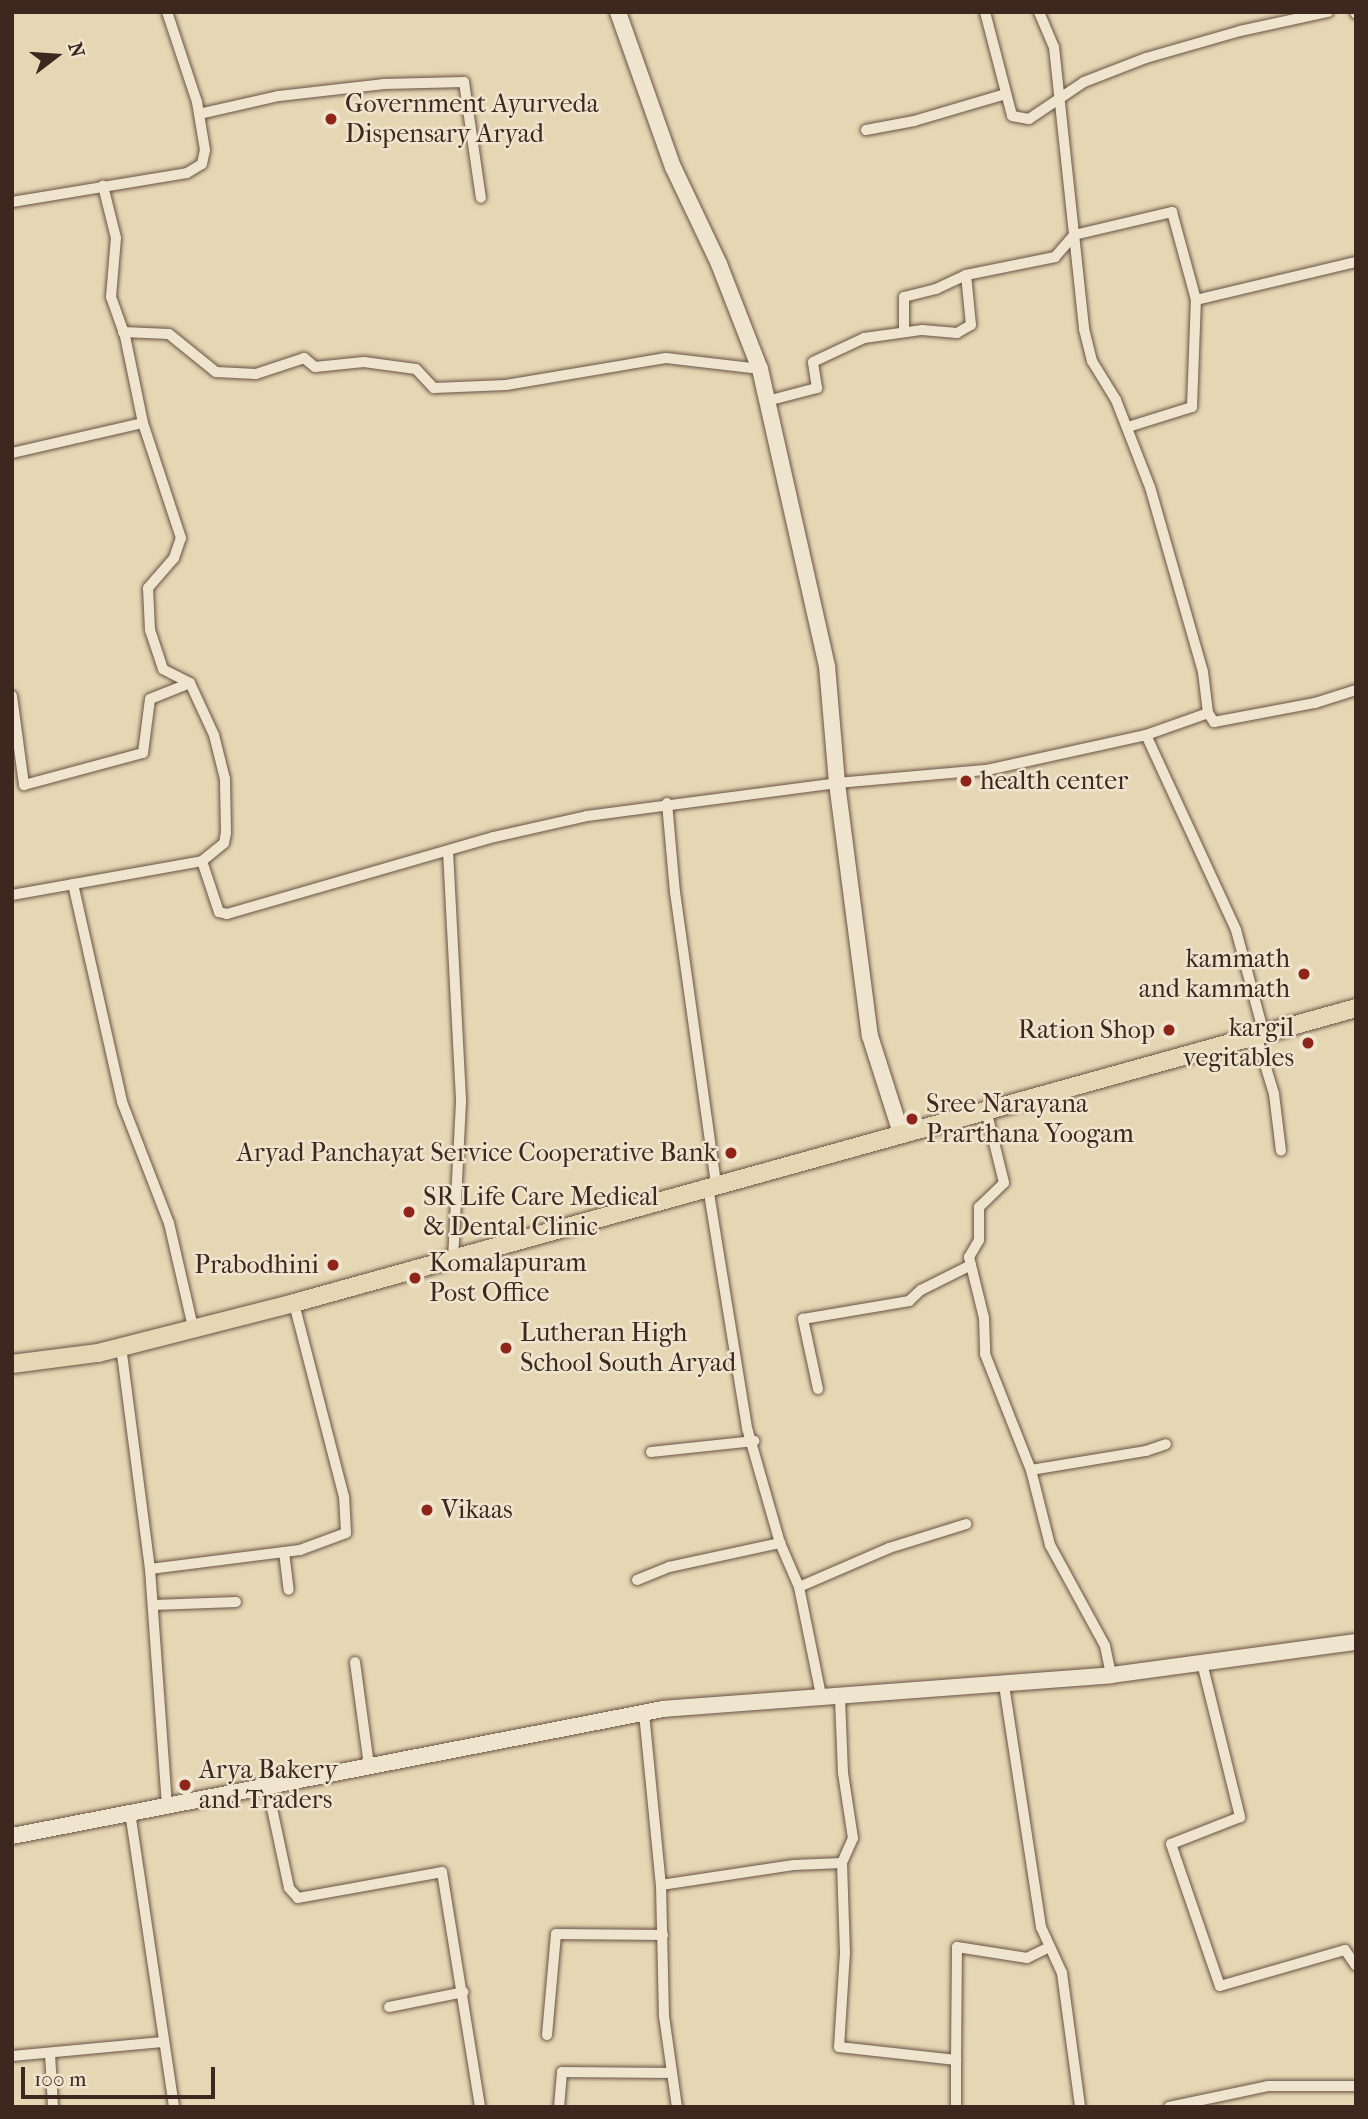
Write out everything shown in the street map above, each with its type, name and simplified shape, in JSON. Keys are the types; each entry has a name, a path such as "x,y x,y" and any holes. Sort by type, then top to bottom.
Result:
{"main road":[{"path":"618,12 673,167 719,264 760,369 827,666 837,783 870,1036 901,1133"},
{"path":"12,1364 121,1346 294,1303 1356,1008"},
{"path":"12,1836 644,1713 1111,1675 1356,1642"}],"street":[{"path":"12,202 187,173 202,164 205,150 199,114 180,43 167,12"},
{"path":"985,12 1012,116 1030,119 1059,102 1084,82 1146,58 1240,31 1328,12"},
{"path":"1039,12 1054,47 1084,330 1092,361 1128,428 1203,672 1208,713 1214,722 1315,703 1356,690"},
{"path":"199,114 279,96 384,84 464,82 481,198"},
{"path":"866,130 1006,94"},
{"path":"12,895 202,861 223,843 225,779 214,735 190,683 163,669 150,630 148,588 173,558 181,538 143,424 123,332 111,297 116,238 103,186"},
{"path":"904,332 904,297 966,275 1055,257 1074,235 1172,212 1196,300 1192,407 1128,428"},
{"path":"1196,300 1356,262"},
{"path":"767,401 817,388 813,362 864,338 904,332 957,333 971,325 966,275"},
{"path":"123,332 169,334 216,372 256,374 304,358 315,367 364,362 416,369 434,388 506,385 666,358 760,369"},
{"path":"12,453 143,424"},
{"path":"12,696 24,785 143,753 150,699 190,683"},
{"path":"202,861 219,912 227,914 448,851 587,816 667,803 837,783 987,770 1146,735 1208,713"},
{"path":"1146,735 1236,930 1274,1094 1281,1151"},
{"path":"667,803 675,892 712,1185 747,1427 754,1441 780,1544 799,1587 822,1700"},
{"path":"448,851 461,1102 453,1258"},
{"path":"73,884 122,1102 169,1223 192,1327"},
{"path":"986,1110 1004,1183 979,1207 979,1240 969,1257 984,1318 985,1354 1031,1470 1050,1545 1105,1646 1111,1675"},
{"path":"818,1389 803,1319 909,1301 921,1290 971,1265"},
{"path":"150,1569 284,1552 346,1533 344,1497 294,1303"},
{"path":"121,1346 150,1569 167,1805"},
{"path":"651,1452 754,1441"},
{"path":"1031,1470 1146,1451 1166,1444"},
{"path":"799,1587 889,1548 966,1524"},
{"path":"637,1580 668,1567 780,1544"},
{"path":"284,1552 289,1590"},
{"path":"153,1605 236,1602"},
{"path":"355,1662 369,1765"},
{"path":"1202,1663 1240,1816 1171,1844 1220,1986 1345,1950 1356,1966"},
{"path":"1004,1685 1041,1927 1062,1973 1080,2107"},
{"path":"840,1698 843,1773 853,1838 842,1863 845,1952 839,2048 956,2060"},
{"path":"644,1713 661,1885 670,2073 677,2107"},
{"path":"267,1785 289,1888 298,1898 442,1872 464,1992 480,2107"},
{"path":"130,1812 162,2042 174,2107"},
{"path":"661,1885 794,1865 842,1863"},
{"path":"547,2035 556,1934 663,1935"},
{"path":"956,2107 957,1947 1027,1958 1050,1947"},
{"path":"389,2007 464,1992"},
{"path":"12,2056 162,2042"},
{"path":"50,2053 52,2107"},
{"path":"559,2107 562,2072 670,2073"},
{"path":"1169,2107 1269,2086 1356,2086"}],"place":[{"name":"Government Ayurveda Dispensary Aryad","path":"331,119"},
{"name":"health center","path":"966,781"},
{"name":"kammath and kammath","path":"1304,974"},
{"name":"Ration Shop","path":"1169,1030"},
{"name":"kargil vegitables","path":"1308,1043"},
{"name":"Sree Narayana Prarthana Yoogam","path":"912,1119"},
{"name":"Aryad Panchayat Service Cooperative Bank","path":"731,1153"},
{"name":"SR Life Care Medical & Dental Clinic","path":"409,1212"},
{"name":"Prabodhini","path":"333,1265"},
{"name":"Komalapuram Post Office","path":"415,1278"},
{"name":"Lutheran High School South Aryad","path":"506,1348"},
{"name":"Vikaas","path":"427,1510"},
{"name":"Arya Bakery and Traders","path":"185,1785"}]}
